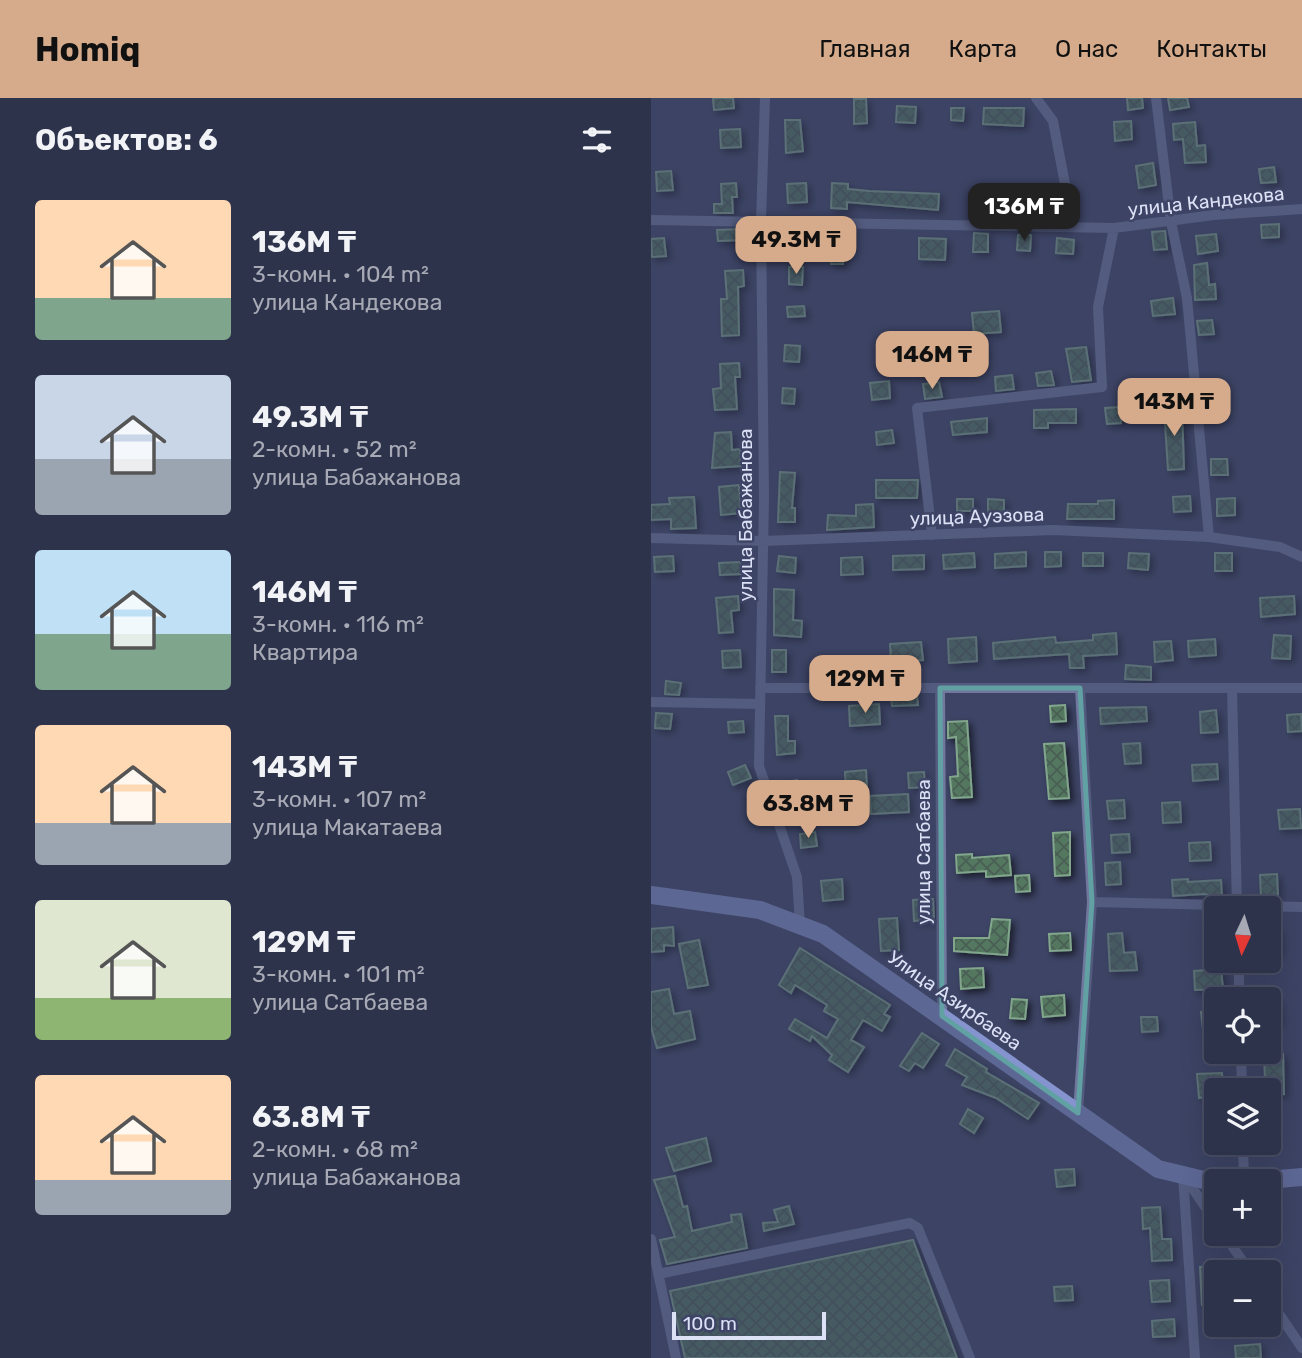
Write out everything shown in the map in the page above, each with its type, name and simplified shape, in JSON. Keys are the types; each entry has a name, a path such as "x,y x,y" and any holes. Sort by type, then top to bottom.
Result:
{"main road":[{"name":"Улица Азирбаева","path":"651,895 760,910 823,934 1158,1169 1204,1180"},
{"path":"1281,1179 1302,1177"}],"street":[{"name":"улица Бабажанова","path":"765,98 761,221 764,541 759,766 797,877 800,926"},
{"path":"1036,98 1053,121 1073,226"},
{"path":"1156,98 1171,222 1187,298 1209,537"},
{"name":"улица Кандекова","path":"651,220 1114,228 1214,215 1302,209"},
{"path":"932,535 917,408 1102,387 1098,307 1114,228"},
{"name":"улица Ауэзова","path":"651,538 764,541 1053,530 1209,537 1280,547 1302,557"},
{"path":"760,688 1302,688"},
{"name":"улица Сатбаева","path":"940,688 942,1016"},
{"path":"1078,1113 1092,902 1080,688"},
{"path":"1232,688 1237,896"},
{"path":"651,702 760,704"},
{"path":"1092,902 1204,907"},
{"path":"1281,907 1302,907"},
{"path":"1183,1175 1204,1206"},
{"path":"1183,1175 1195,1358"},
{"path":"658,1274 910,1223 918,1228 970,1358"},
{"path":"651,1239 676,1358"},
{"path":"1281,1317 1302,1348"}],"highlighted area":[{"path":"940,688 1080,688 1092,902 1078,1113 942,1016"}],"building":[{"path":"713,98 733,98 734,108 714,110"},
{"path":"1127,98 1142,98 1143,108 1128,110"},
{"path":"1168,98 1187,98 1189,107 1170,110"},
{"path":"854,99 866,99 867,123 854,124"},
{"path":"897,106 916,107 915,123 896,122"},
{"path":"951,108 964,108 963,121 951,120"},
{"path":"984,108 1024,108 1023,126 983,124"},
{"path":"785,120 800,120 803,151 786,153"},
{"path":"1131,121 1132,139 1115,141 1114,122"},
{"path":"1195,122 1197,146 1205,145 1206,162 1185,163 1183,139 1174,140 1173,124"},
{"path":"740,129 741,147 721,148 720,130"},
{"path":"1153,163 1156,185 1139,188 1136,166"},
{"path":"1274,167 1276,182 1261,183 1259,169"},
{"path":"671,171 673,190 657,191 656,172"},
{"path":"736,183 737,197 732,197 733,213 714,213 714,204 722,204 721,184"},
{"path":"806,183 807,202 788,203 787,184"},
{"path":"832,183 848,184 848,189 939,194 938,210 847,202 847,209 831,208"},
{"path":"1023,191 1042,192 1041,209 1023,208"},
{"path":"982,192 994,192 993,208 982,208"},
{"path":"1279,224 1279,237 1262,238 1261,225"},
{"path":"743,229 744,240 718,241 717,230"},
{"path":"1165,231 1167,249 1154,250 1152,232"},
{"path":"974,233 988,234 988,252 973,252"},
{"path":"1216,234 1218,251 1198,254 1196,236"},
{"path":"1018,235 1031,235 1030,251 1017,250"},
{"path":"664,238 666,256 652,257 651,239"},
{"path":"919,238 946,239 945,260 919,259"},
{"path":"1057,238 1074,240 1073,254 1056,253"},
{"path":"842,242 843,264 831,264 830,243"},
{"path":"1207,263 1209,285 1215,284 1216,299 1195,300 1194,265"},
{"path":"789,267 803,267 802,285 789,284"},
{"path":"743,270 744,286 738,287 739,335 722,336 721,299 727,299 725,271"},
{"path":"1173,298 1175,314 1153,316 1151,301"},
{"path":"804,306 805,316 788,317 787,307"},
{"path":"999,311 1001,332 974,334 972,313"},
{"path":"1212,320 1214,334 1199,335 1197,321"},
{"path":"785,345 800,346 799,362 784,361"},
{"path":"1086,347 1091,380 1072,382 1066,349"},
{"path":"739,363 740,377 735,377 737,409 715,410 713,389 721,388 720,364"},
{"path":"1051,371 1054,385 1038,386 1036,373"},
{"path":"1012,375 1014,389 996,391 995,377"},
{"path":"889,381 890,398 872,400 870,383"},
{"path":"939,382 942,397 925,399 923,384"},
{"path":"783,388 795,389 794,404 782,403"},
{"path":"1120,407 1121,423 1107,424 1105,408"},
{"path":"1164,408 1182,408 1184,469 1168,470"},
{"path":"1076,409 1076,423 1048,423 1048,428 1034,428 1034,410"},
{"path":"987,418 987,432 953,435 951,422"},
{"path":"892,430 894,443 877,445 876,432"},
{"path":"731,432 732,450 740,449 741,466 712,468 715,433"},
{"path":"1211,459 1227,459 1228,475 1211,475"},
{"path":"780,472 795,473 792,508 795,508 795,522 778,522"},
{"path":"876,480 918,480 917,498 876,498"},
{"path":"739,485 741,513 721,515 719,487"},
{"path":"1190,496 1191,511 1174,512 1173,497"},
{"path":"694,497 696,528 671,529 671,519 651,520 651,505 670,504 669,498"},
{"path":"1235,498 1235,515 1217,516 1217,499"},
{"path":"957,499 973,499 973,511 957,511"},
{"path":"988,499 1004,500 1004,512 988,512"},
{"path":"1114,500 1114,519 1067,519 1068,504 1098,504 1098,501"},
{"path":"873,504 874,527 827,530 828,515 856,516 856,505"},
{"path":"1026,552 1026,566 995,568 995,554"},
{"path":"1045,552 1061,552 1061,566 1045,567"},
{"path":"974,553 975,567 944,569 943,555"},
{"path":"1083,553 1103,553 1103,566 1083,566"},
{"path":"1129,553 1149,554 1148,570 1128,568"},
{"path":"1215,553 1232,553 1232,571 1215,571"},
{"path":"924,555 924,569 893,570 893,556"},
{"path":"673,556 674,571 655,572 654,557"},
{"path":"779,556 796,558 795,573 777,571"},
{"path":"862,557 863,574 841,575 841,558"},
{"path":"741,562 742,574 720,575 719,563"},
{"path":"774,589 794,590 793,620 802,621 801,637 774,635"},
{"path":"738,596 739,610 731,611 733,632 719,633 716,598"},
{"path":"1294,596 1295,614 1261,617 1260,598"},
{"path":"1116,633 1117,654 1083,656 1084,668 1070,668 1069,654 994,659 993,643 1055,637 1056,643 1093,640 1093,635"},
{"path":"1274,635 1291,636 1290,659 1272,658"},
{"path":"976,637 977,661 949,663 948,639"},
{"path":"1215,639 1216,655 1189,657 1188,641"},
{"path":"1171,641 1173,660 1155,662 1154,642"},
{"path":"921,642 923,660 891,662 890,644"},
{"path":"740,650 741,667 723,668 722,651"},
{"path":"772,650 786,650 786,672 772,672"},
{"path":"1126,665 1151,667 1151,680 1125,679"},
{"path":"666,681 681,683 679,695 665,694"},
{"path":"891,696 917,696 918,705 892,706"},
{"path":"879,704 880,724 850,726 849,706"},
{"path":"1065,705 1066,721 1051,722 1050,706"},
{"path":"1146,707 1147,721 1101,724 1100,708"},
{"path":"1216,710 1218,732 1201,733 1200,712"},
{"path":"656,713 672,714 670,729 655,728"},
{"path":"1301,714 1302,731 1288,732 1287,715"},
{"path":"775,716 788,716 788,741 795,741 795,753 777,755"},
{"path":"743,721 744,732 729,733 728,722"},
{"path":"967,721 972,797 952,798 950,777 958,776 956,737 948,738 948,722"},
{"path":"1064,743 1069,798 1049,799 1044,744"},
{"path":"1140,743 1141,763 1125,764 1123,744"},
{"path":"1217,764 1218,779 1193,781 1192,765"},
{"path":"745,765 751,778 733,785 728,772"},
{"path":"866,770 867,790 846,791 845,772"},
{"path":"924,772 925,787 909,788 908,773"},
{"path":"797,780 800,796 784,799 782,783"},
{"path":"908,794 909,812 871,814 870,796"},
{"path":"1124,800 1125,818 1109,819 1107,801"},
{"path":"808,802 812,816 800,818 797,804"},
{"path":"1180,802 1181,822 1163,823 1162,803"},
{"path":"1300,809 1301,828 1280,829 1278,810"},
{"path":"815,832 817,846 801,848 800,834"},
{"path":"1070,832 1070,875 1055,876 1053,833"},
{"path":"1129,834 1130,852 1112,853 1111,835"},
{"path":"1210,842 1211,860 1190,861 1189,843"},
{"path":"972,854 972,858 1009,855 1011,875 986,877 986,871 957,873 956,855"},
{"path":"1120,862 1121,884 1106,885 1105,863"},
{"path":"1277,874 1278,896 1261,896 1260,875"},
{"path":"1029,875 1030,891 1016,892 1015,876"},
{"path":"842,879 843,899 823,901 821,881"},
{"path":"1172,880 1221,880 1222,896 1173,896"},
{"path":"933,899 934,920 914,921 913,900"},
{"path":"897,918 899,950 881,951 879,919"},
{"path":"992,919 1010,920 1007,955 954,951 954,938 989,938"},
{"path":"673,927 674,946 664,945 664,951 651,952 651,929"},
{"path":"1070,933 1071,950 1050,951 1049,934"},
{"path":"1122,933 1124,953 1135,952 1137,970 1110,971 1108,934"},
{"path":"699,940 708,985 688,988 679,944"},
{"path":"800,948 890,1005 884,1014 890,1017 882,1031 863,1020 851,1040 864,1047 848,1072 829,1060 832,1055 812,1036 810,1041 789,1029 795,1019 827,1038 838,1019 824,1011 827,1005 795,985 791,993 779,985"},
{"path":"983,968 984,987 961,989 960,969"},
{"path":"1194,971 1221,973 1223,987 1195,990"},
{"path":"669,989 674,1014 690,1011 695,1039 657,1048 651,1027 651,992"},
{"path":"1064,995 1065,1015 1043,1017 1041,997"},
{"path":"1012,999 1027,1000 1025,1019 1010,1018"},
{"path":"1201,1012 1204,1012 1204,1037"},
{"path":"1141,1017 1157,1017 1158,1031 1142,1032"},
{"path":"922,1033 939,1044 923,1068 915,1063 909,1071 900,1066"},
{"path":"955,1049 987,1069 986,1072 1039,1103 1028,1119 996,1098 962,1085 967,1077 946,1065"},
{"path":"1281,1054 1284,1094 1281,1094 1281,1078 1265,1078 1264,1064 1281,1064"},
{"path":"1222,1073 1222,1078 1204,1078 1204,1097 1199,1098 1197,1074"},
{"path":"968,1109 983,1118 974,1133 960,1124"},
{"path":"706,1138 711,1161 674,1171 666,1148"},
{"path":"1074,1169 1075,1185 1057,1187 1055,1170"},
{"path":"675,1176 683,1207 687,1206 692,1231 732,1222 731,1215 741,1214 747,1248 667,1264 660,1240 675,1237 654,1180"},
{"path":"789,1206 794,1224 764,1231 763,1223 778,1222 774,1210"},
{"path":"1160,1207 1162,1239 1171,1239 1172,1260 1152,1261 1150,1228 1143,1229 1142,1208"},
{"path":"913,1240 957,1358 685,1358 670,1291"},
{"path":"1200,1267 1204,1267 1204,1305 1202,1305"},
{"path":"1169,1280 1170,1301 1152,1302 1150,1281"},
{"path":"1072,1286 1073,1300 1055,1301 1054,1287"},
{"path":"1174,1319 1175,1336 1153,1337 1152,1321"},
{"path":"1260,1344 1261,1358 1236,1358 1235,1346"}]}
